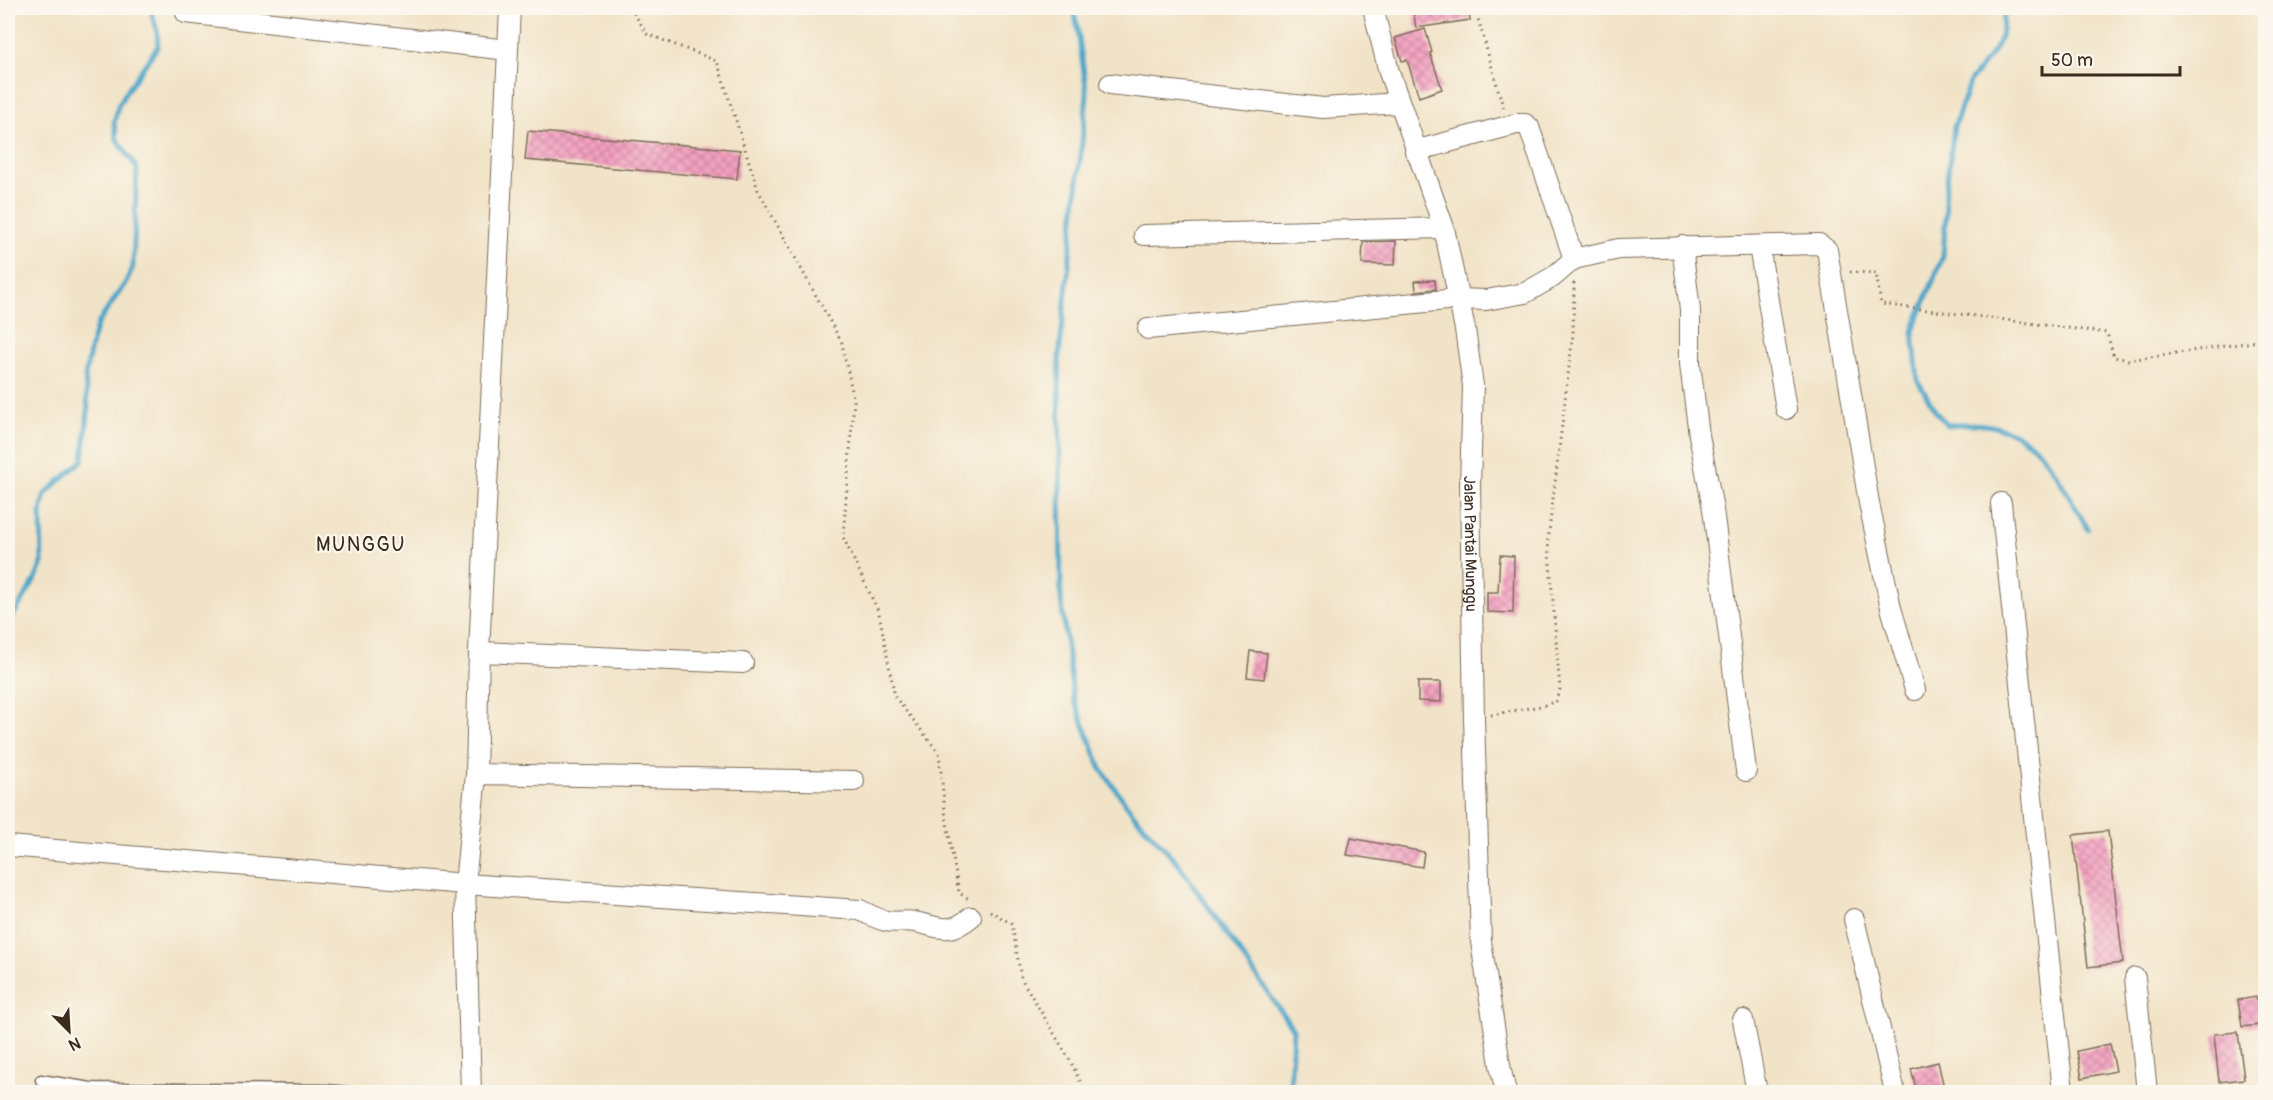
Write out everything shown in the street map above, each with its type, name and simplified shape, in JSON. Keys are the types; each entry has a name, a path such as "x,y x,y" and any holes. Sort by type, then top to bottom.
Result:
{"street":[{"path":"471,1092 465,884 476,774 479,652 510,8"},
{"name":"Jalan Pantai Munggu","path":"1373,8 1399,103 1444,228 1465,329 1473,386 1470,485 1481,942 1506,1092"},
{"path":"186,13 508,50"},
{"path":"1110,84 1323,108 1399,103"},
{"path":"1415,151 1508,126 1524,124 1529,127 1574,260"},
{"path":"1144,235 1444,228"},
{"path":"1148,329 1457,299 1486,300 1525,292 1553,277 1574,260 1619,249 1819,244 1827,250 1883,573 1915,690"},
{"path":"1682,246 1690,310 1690,364 1699,435 1713,509 1746,771"},
{"path":"1759,246 1786,409"},
{"path":"2001,503 2063,1092"},
{"path":"479,652 743,663"},
{"path":"476,774 854,781"},
{"path":"8,846 465,884 860,910 887,921 913,922 940,929 951,929 964,923 977,910"},
{"path":"1854,919 1895,1092"},
{"path":"2135,978 2147,1092"},
{"path":"1743,1020 1757,1092"}],"lane":[{"path":"40,1080 91,1088 348,1092"}],"path":[{"path":"631,8 647,34 717,61 758,189 842,343 854,401 843,537 879,613 895,697 939,753 945,811 959,893 977,910 1012,924 1021,978 1071,1062 1085,1092"},
{"path":"1475,8 1508,126"},
{"path":"1474,718 1546,705 1556,700 1560,689 1548,540 1574,334 1574,260"},
{"path":"1831,272 1876,273 1881,304 2107,333 2114,357 2129,360 2265,340"}],"building":[{"path":"1413,8 1468,8 1470,20 1416,28"},
{"path":"1425,29 1442,89 1419,97 1407,60 1402,61 1395,38"},
{"path":"528,131 740,150 737,179 525,160"},
{"path":"1396,241 1395,265 1362,264 1363,242"},
{"path":"1435,280 1436,289 1416,291 1415,281"},
{"path":"1500,555 1514,556 1513,613 1487,612 1487,592 1498,592"},
{"path":"1250,651 1267,653 1264,679 1247,677"},
{"path":"1418,682 1441,682 1441,702 1418,701"},
{"path":"2108,831 2123,963 2088,967 2073,835"},
{"path":"1351,838 1424,852 1422,867 1347,855"},
{"path":"2256,997 2260,1025 2242,1027 2238,1000"},
{"path":"2238,1032 2244,1079 2219,1082 2214,1034"},
{"path":"2110,1044 2116,1071 2082,1078 2077,1051"},
{"path":"1938,1062 1945,1092 1917,1092 1911,1069"}],"waterway":[{"path":"8,624 36,578 42,563 41,512 45,494 83,460 88,410 85,376 92,342 97,325 126,282 133,267 137,168 117,140 114,123 118,106 158,46 157,30 150,8"},
{"path":"1072,8 1077,24 1087,95 1059,358 1061,599 1073,697 1101,769 1134,815 1177,862 1293,1029 1290,1092"},
{"path":"2005,8 2001,37 1993,52 1971,80 1954,127 1945,195 1943,256 1913,331 1918,381 1936,412 1947,425 1977,424 2001,428 2021,437 2036,449 2062,483 2088,529"}],"district":[{"name":"MUNGGU","path":"361,544"}]}
